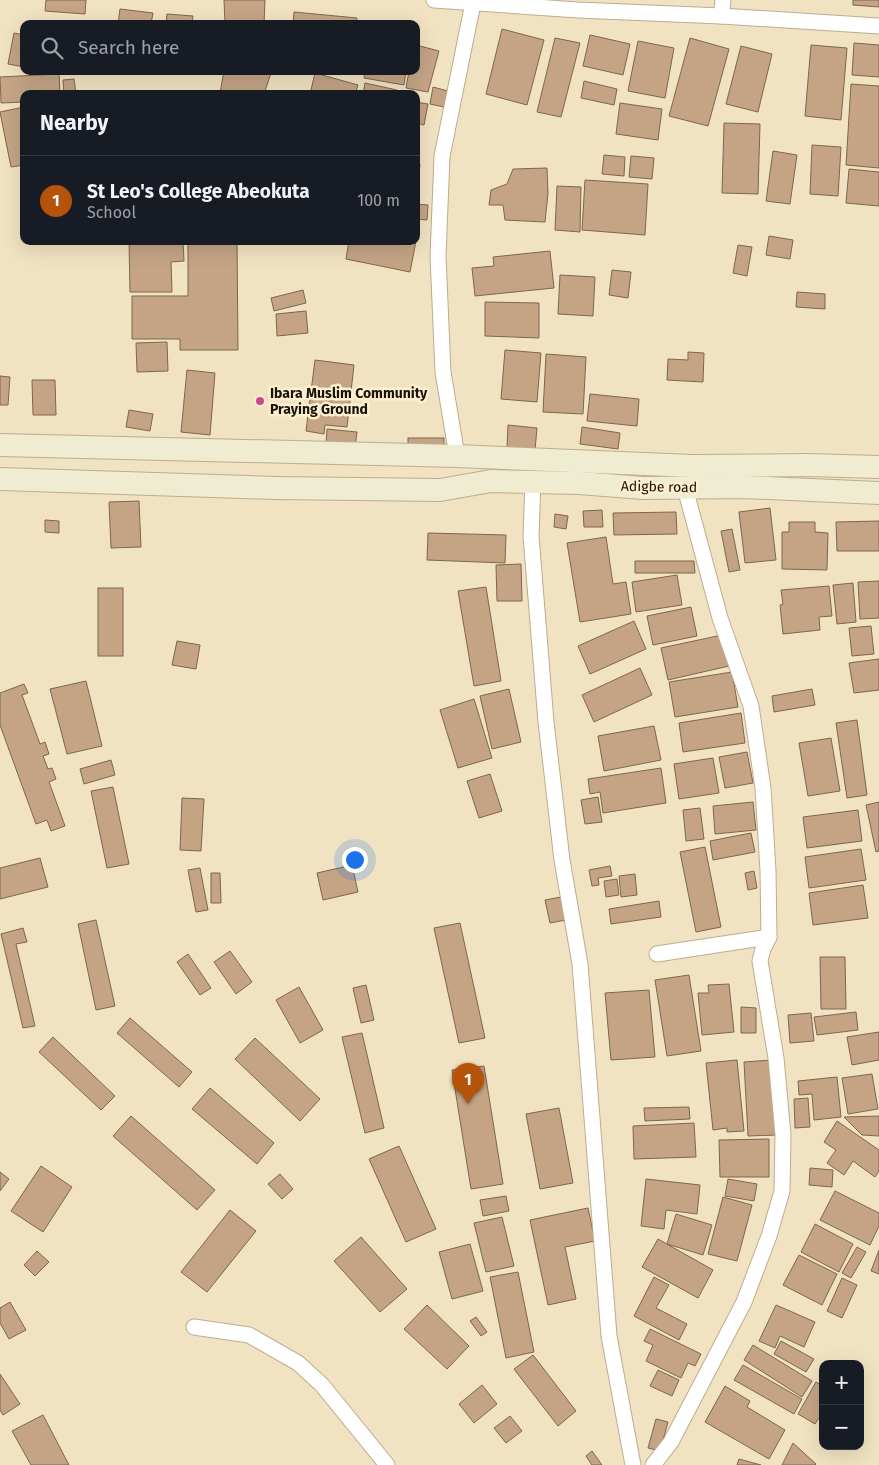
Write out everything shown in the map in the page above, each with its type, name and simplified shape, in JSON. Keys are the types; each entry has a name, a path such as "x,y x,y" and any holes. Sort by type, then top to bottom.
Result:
{"main road":[{"path":"0,445 457,456 692,466 808,465 879,467"},
{"name":"Adigbe road","path":"0,479 275,488 440,490 491,481 643,488 743,487 879,492"}],"street":[{"path":"434,0 578,10 721,16 879,26"},
{"path":"721,16 723,0"},
{"path":"457,456 443,372 438,256 442,156 472,3"},
{"path":"533,482 531,536 546,722 562,860 580,964 609,1336 633,1465"},
{"path":"653,1465 671,1442 744,1302 769,1236 782,1191 782,1116 776,1058 760,961 769,936 768,871 762,788 750,706 720,618 685,488"},
{"path":"657,954 769,936"},
{"path":"194,1327 249,1336 298,1363 322,1385 387,1465"}],"building":[{"path":"46,0 86,0 85,14 45,11"},
{"path":"224,0 265,0 264,20 225,20"},
{"path":"853,0 879,0 879,7 853,5"},
{"path":"120,9 153,13 152,20 119,20"},
{"path":"294,12 357,18 357,20 293,20"},
{"path":"167,14 193,16 192,20 166,20"},
{"path":"502,29 544,40 527,105 486,94"},
{"path":"14,33 20,34 20,66 8,64"},
{"path":"590,35 630,44 623,75 583,66"},
{"path":"555,38 580,43 561,117 537,112"},
{"path":"690,38 729,49 708,126 669,116"},
{"path":"638,41 674,48 665,98 628,91"},
{"path":"854,43 879,45 879,77 852,75"},
{"path":"811,45 847,48 841,120 805,116"},
{"path":"420,46 439,51 428,92 406,88 408,75 420,75"},
{"path":"741,46 772,54 758,112 726,104"},
{"path":"59,75 60,90 20,90 20,102 1,103 0,77"},
{"path":"223,75 270,75 265,90 221,90"},
{"path":"315,75 322,75 358,85 356,90 311,90"},
{"path":"364,75 405,75 404,85 364,78"},
{"path":"74,79 75,90 64,90 63,80"},
{"path":"584,81 617,89 614,105 581,98"},
{"path":"365,83 397,90 364,90"},
{"path":"851,84 879,86 879,168 846,165"},
{"path":"433,87 448,91 444,107 430,104"},
{"path":"420,103 428,104 424,125 420,124"},
{"path":"620,103 662,109 658,140 616,134"},
{"path":"20,108 20,166 11,167 0,112"},
{"path":"724,123 760,124 758,194 722,193"},
{"path":"812,145 841,147 838,196 810,194"},
{"path":"773,151 797,155 790,204 766,201"},
{"path":"604,155 625,157 624,176 602,174"},
{"path":"631,156 654,158 652,179 629,177"},
{"path":"547,168 548,193 545,222 505,220 503,205 489,205 491,190 507,184 513,169"},
{"path":"849,169 879,172 879,206 846,203"},
{"path":"585,180 648,184 645,235 582,230"},
{"path":"557,186 581,187 580,232 555,230"},
{"path":"420,204 428,205 427,220 420,219"},
{"path":"769,236 793,240 790,259 766,255"},
{"path":"129,245 183,245 184,261 171,262 172,292 130,292"},
{"path":"188,245 237,245 238,350 180,350 180,339 132,339 132,296 188,296"},
{"path":"348,245 415,245 410,272 346,259"},
{"path":"738,245 752,247 747,276 733,273"},
{"path":"550,251 554,288 475,296 472,268 494,266 493,257"},
{"path":"612,270 631,272 628,298 609,295"},
{"path":"560,275 595,277 593,316 558,314"},
{"path":"303,290 306,303 274,311 271,298"},
{"path":"797,292 825,294 825,309 796,307"},
{"path":"485,302 539,303 539,338 485,336"},
{"path":"306,311 308,333 277,336 276,314"},
{"path":"167,342 168,371 137,372 136,343"},
{"path":"505,350 541,353 537,402 501,399"},
{"path":"688,352 704,353 703,382 667,380 668,359 688,360"},
{"path":"546,354 586,357 583,414 543,412"},
{"path":"315,360 354,365 347,427 325,425 324,434 306,431"},
{"path":"187,370 215,373 210,435 181,432"},
{"path":"0,376 10,377 8,405 0,405"},
{"path":"32,380 55,380 56,415 33,415"},
{"path":"590,394 639,399 637,426 587,421"},
{"path":"129,410 153,414 150,431 126,427"},
{"path":"508,425 537,428 535,450 507,448"},
{"path":"582,427 620,433 618,449 580,444"},
{"path":"327,429 357,432 355,447 326,444"},
{"path":"408,438 444,438 444,451 408,451"},
{"path":"139,501 141,547 111,548 109,502"},
{"path":"770,508 776,560 745,563 739,512"},
{"path":"602,510 603,527 584,527 583,511"},
{"path":"676,512 677,534 614,535 613,513"},
{"path":"555,514 568,516 566,529 554,527"},
{"path":"45,520 59,521 59,533 45,532"},
{"path":"879,521 879,551 837,551 836,522"},
{"path":"789,522 815,522 815,532 828,533 827,570 782,569 782,532 789,532"},
{"path":"732,529 740,570 729,572 721,531"},
{"path":"428,533 506,535 505,563 427,560"},
{"path":"606,537 613,584 626,582 631,614 580,622 567,543"},
{"path":"635,561 694,561 695,573 635,573"},
{"path":"521,564 522,601 497,601 496,565"},
{"path":"677,575 682,605 636,612 632,582"},
{"path":"879,581 879,618 860,619 858,582"},
{"path":"853,583 856,622 837,624 833,585"},
{"path":"829,586 832,616 819,617 820,630 783,634 780,605 783,604 781,590"},
{"path":"486,587 501,681 474,686 458,591"},
{"path":"98,588 123,588 123,656 98,656"},
{"path":"691,607 697,636 653,645 647,616"},
{"path":"634,621 646,649 590,674 578,646"},
{"path":"871,626 874,654 852,656 849,628"},
{"path":"722,635 729,666 668,680 661,648"},
{"path":"177,641 200,645 196,669 172,665"},
{"path":"879,659 879,690 854,693 849,663"},
{"path":"640,668 652,695 594,722 582,695"},
{"path":"732,672 738,707 675,717 669,682"},
{"path":"86,681 102,746 67,754 50,689"},
{"path":"24,684 28,693 22,695 40,744 45,742 49,754 43,756 48,769 52,768 56,779 49,782 65,826 51,831 47,820 36,824 0,725 0,693"},
{"path":"509,689 521,742 492,749 480,696"},
{"path":"812,689 815,705 774,712 772,696"},
{"path":"474,699 492,758 458,768 440,710"},
{"path":"741,713 745,743 683,752 679,723"},
{"path":"857,720 867,795 847,798 836,723"},
{"path":"654,726 661,760 604,771 598,736"},
{"path":"831,738 840,791 808,796 799,743"},
{"path":"747,752 753,783 725,788 719,757"},
{"path":"713,758 719,793 679,799 674,764"},
{"path":"111,760 115,775 84,784 80,769"},
{"path":"661,768 666,803 603,813 600,792 590,794 588,779"},
{"path":"490,774 502,811 479,818 467,781"},
{"path":"113,787 129,864 107,868 91,791"},
{"path":"598,797 602,822 585,824 581,800"},
{"path":"182,798 204,799 201,851 180,850"},
{"path":"753,802 756,830 715,834 713,806"},
{"path":"879,802 879,851 876,852 866,805"},
{"path":"700,808 704,839 686,841 683,810"},
{"path":"858,810 862,841 807,848 803,817"},
{"path":"751,833 755,852 713,860 710,841"},
{"path":"705,847 721,927 696,932 680,852"},
{"path":"861,849 866,880 809,888 805,857"},
{"path":"40,858 48,887 0,899 0,868"},
{"path":"352,865 358,892 323,900 317,873"},
{"path":"610,866 612,876 598,878 599,885 592,886 589,870"},
{"path":"200,868 208,910 196,912 188,870"},
{"path":"754,871 757,888 748,890 745,873"},
{"path":"211,873 220,873 221,903 211,903"},
{"path":"635,874 637,895 621,897 619,876"},
{"path":"617,879 619,895 606,897 604,881"},
{"path":"863,885 868,918 813,925 809,893"},
{"path":"561,897 566,920 550,923 545,900"},
{"path":"659,901 661,917 611,924 609,909"},
{"path":"96,920 115,1006 96,1010 78,924"},
{"path":"460,923 485,1038 459,1043 434,928"},
{"path":"23,928 27,942 16,944 35,1026 23,1028 1,934"},
{"path":"230,951 252,982 236,994 214,962"},
{"path":"188,954 211,988 200,995 177,962"},
{"path":"820,957 845,957 846,1009 821,1009"},
{"path":"689,975 701,1051 667,1056 655,980"},
{"path":"729,984 734,1032 702,1035 698,993 709,993 708,985"},
{"path":"366,985 374,1020 361,1023 353,988"},
{"path":"299,987 323,1030 300,1043 276,1000"},
{"path":"649,990 655,1057 611,1060 605,993"},
{"path":"741,1007 756,1008 756,1033 741,1033"},
{"path":"856,1012 858,1030 817,1035 814,1017"},
{"path":"811,1013 814,1041 790,1043 788,1015"},
{"path":"130,1018 192,1072 179,1087 117,1033"},
{"path":"879,1032 879,1060 852,1065 847,1037"},
{"path":"362,1033 384,1128 365,1133 342,1037"},
{"path":"53,1037 115,1096 101,1110 39,1052"},
{"path":"255,1038 320,1099 300,1121 235,1059"},
{"path":"737,1060 744,1131 727,1132 727,1128 713,1130 706,1063"},
{"path":"772,1060 777,1135 748,1136 744,1062"},
{"path":"484,1066 503,1184 471,1189 452,1070"},
{"path":"872,1074 878,1109 848,1114 842,1078"},
{"path":"837,1077 841,1117 814,1120 812,1094 799,1095 798,1081"},
{"path":"210,1088 274,1143 257,1164 192,1109"},
{"path":"808,1098 810,1127 795,1128 794,1099"},
{"path":"689,1107 690,1119 645,1121 644,1108"},
{"path":"559,1108 573,1183 540,1189 526,1114"},
{"path":"131,1116 215,1190 197,1210 113,1136"},
{"path":"879,1116 879,1136 862,1135 844,1117"},
{"path":"837,1121 879,1150 879,1171 875,1177 853,1161 844,1175 827,1163 836,1150 824,1142"},
{"path":"694,1123 696,1157 634,1159 633,1126"},
{"path":"769,1139 769,1177 720,1177 719,1140"},
{"path":"399,1146 436,1229 406,1242 369,1159"},
{"path":"41,1166 72,1187 43,1232 11,1211"},
{"path":"810,1168 833,1170 832,1187 809,1185"},
{"path":"0,1172 9,1179 0,1191"},
{"path":"280,1174 293,1189 282,1199 268,1184"},
{"path":"646,1179 700,1185 697,1214 666,1210 664,1229 641,1226"},
{"path":"728,1179 757,1184 754,1201 725,1196"},
{"path":"835,1191 879,1213 879,1226 870,1245 820,1220"},
{"path":"506,1196 509,1211 483,1216 480,1200"},
{"path":"723,1197 752,1205 737,1261 708,1254"},
{"path":"588,1208 595,1241 565,1247 576,1299 548,1305 530,1220"},
{"path":"230,1210 256,1231 207,1292 181,1272"},
{"path":"676,1214 712,1225 703,1255 667,1244"},
{"path":"502,1217 514,1266 486,1272 474,1223"},
{"path":"815,1224 853,1244 839,1272 801,1252"},
{"path":"361,1237 407,1289 380,1312 334,1261"},
{"path":"658,1239 713,1270 698,1298 642,1267"},
{"path":"470,1244 483,1291 452,1299 439,1252"},
{"path":"857,1247 866,1252 851,1278 842,1273"},
{"path":"879,1250 879,1274 871,1271"},
{"path":"37,1251 49,1262 35,1276 24,1265"},
{"path":"799,1255 837,1274 822,1305 783,1285"},
{"path":"518,1272 534,1352 506,1358 490,1277"},
{"path":"654,1277 669,1285 656,1308 687,1324 679,1340 634,1316"},
{"path":"842,1278 857,1285 842,1318 827,1311"},
{"path":"10,1302 26,1330 9,1339 0,1323 0,1308"},
{"path":"427,1305 469,1346 447,1369 404,1329"},
{"path":"776,1305 815,1322 804,1347 780,1336 775,1348 759,1341"},
{"path":"476,1317 487,1332 481,1336 470,1321"},
{"path":"650,1329 701,1354 695,1366 688,1363 681,1378 646,1361 653,1345 644,1341"},
{"path":"781,1341 814,1359 806,1372 774,1354"},
{"path":"753,1345 812,1381 802,1397 744,1360"},
{"path":"533,1355 576,1411 558,1426 514,1369"},
{"path":"743,1365 802,1399 794,1414 734,1380"},
{"path":"658,1370 679,1380 672,1396 650,1386"},
{"path":"0,1374 20,1404 3,1415 0,1410"},
{"path":"816,1382 819,1384 819,1418 815,1424 798,1414"},
{"path":"482,1385 497,1404 474,1423 459,1404"},
{"path":"725,1386 750,1401 747,1407 785,1430 769,1459 705,1422"},
{"path":"43,1415 69,1465 31,1465 12,1431"},
{"path":"510,1416 522,1431 506,1443 494,1428"},
{"path":"656,1419 668,1422 660,1451 648,1448"},
{"path":"793,1443 816,1464 782,1465"},
{"path":"592,1451 602,1465 592,1465 586,1456"},
{"path":"739,1459 761,1465 737,1465"}],"place":[{"name":"Ibara Muslim Community Praying Ground","path":"260,401"},
{"name":"St Leo's College Abeokuta","path":"468,1104"}]}
